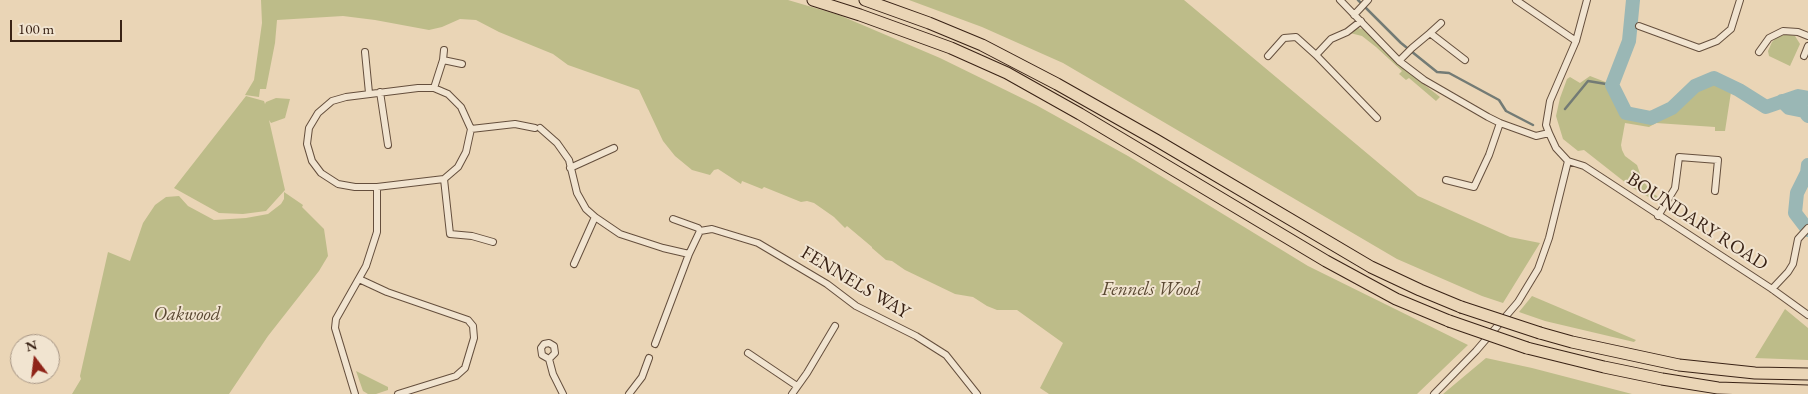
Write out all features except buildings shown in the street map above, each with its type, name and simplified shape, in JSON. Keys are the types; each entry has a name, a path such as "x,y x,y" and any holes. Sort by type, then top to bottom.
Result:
{"highway":[{"path":"813,0 951,48 1007,73 1080,114 1326,261 1396,299 1450,321 1527,348 1662,379 1718,388 1808,391"},
{"path":"865,0 929,23 982,45 1058,84 1371,268 1462,307 1572,342 1679,365 1755,373 1808,374"}],"street":[{"path":"1340,0 1399,61 1424,80 1500,123 1536,136 1548,133"},
{"path":"1516,0 1576,41"},
{"path":"1434,394 1476,351 1518,302 1538,269 1549,238 1568,161 1556,148 1548,133 1546,124 1550,101 1576,41 1587,0"},
{"path":"1640,26 1700,48 1717,41 1731,29 1740,0"},
{"path":"1354,15 1368,1"},
{"path":"1316,55 1331,39 1348,32 1360,21"},
{"path":"1399,61 1441,23"},
{"path":"1759,52 1769,38 1783,31 1798,32 1808,36"},
{"path":"1430,33 1465,60"},
{"path":"1268,56 1284,38 1296,37 1378,118"},
{"path":"1804,56 1808,46"},
{"path":"434,88 443,60 444,50"},
{"path":"365,52 369,93"},
{"path":"443,60 462,64"},
{"path":"434,88 448,94 455,100 471,129 466,152 458,168 444,180 377,187 354,187 338,184 320,173 312,161 307,144 309,128 318,113 332,101 369,93 434,88"},
{"path":"380,92 388,145"},
{"path":"1446,180 1474,187 1489,155 1500,123"},
{"path":"471,129 515,124 538,128 557,143 569,160 577,192 586,209 594,216 620,234 689,254"},
{"path":"570,168 614,148"},
{"path":"1658,216 1675,188 1679,157 1718,160 1715,191"},
{"name":"BOUNDARY ROAD","path":"1568,161 1584,166 1808,314"},
{"path":"444,180 450,234 472,236 493,242"},
{"path":"355,394 335,328 338,314 366,266 377,232 377,187"},
{"path":"574,264 594,216"},
{"path":"656,344 689,254 700,231 698,228 673,219"},
{"path":"1772,289 1793,264 1798,239 1808,228"},
{"name":"FENNELS WAY","path":"700,231 712,229 758,242 827,284 856,306 916,336 946,355 977,394"},
{"path":"358,279 386,292 468,320 473,326 474,338 465,368 456,376 398,394"},
{"path":"792,394 808,374 835,326"},
{"path":"748,353 797,386"},
{"path":"629,394 642,377 649,358"},
{"path":"550,359 553,374 563,394"}],"green space":[{"name":"Fennels Wood","path":"261,0 788,0 839,15 940,58 1036,105 1128,156 1308,266 1468,345 1417,394 1049,394 1040,388 1063,343 1017,310 997,310 973,297 955,294 905,270 892,261 886,260 847,226 845,228 834,217 814,203 801,202 764,187 762,189 742,181 741,184 718,169 714,170 710,175 692,170 675,156 663,141 639,90 568,65 553,54 499,32 476,20 460,19 442,27 429,30 343,16 277,20 275,43 266,89 260,89 259,97 245,95 254,80 262,23"},
{"path":"909,0 1184,0 1418,196 1510,237 1540,243 1503,303 1482,296 1397,259 1063,63 982,27"},
{"path":"1358,28 1363,29 1398,64 1440,97 1436,101 1409,78 1406,80 1399,74 1402,71 1376,47 1362,36 1350,33"},
{"path":"1790,35 1795,36 1800,44 1790,66 1769,56 1768,51 1776,38"},
{"path":"1590,76 1608,83 1624,107 1640,116 1654,116 1670,109 1706,78 1727,83 1731,92 1725,131 1715,131 1715,127 1656,123 1649,127 1625,123 1621,145 1622,150 1625,156 1637,165 1642,179 1651,192 1660,198 1652,199 1631,187 1584,150 1578,151 1563,139 1556,116 1567,79 1570,77 1580,83"},
{"path":"246,96 264,101 265,104 276,98 290,99 285,118 271,123 269,120 285,190 266,211 243,214 219,213 174,188"},
{"name":"Oakwood","path":"284,192 303,205 302,207 324,229 328,256 319,271 268,336 229,394 72,394 81,379 80,376 108,252 130,261 143,223 155,205 166,197 179,196 188,206 214,220 246,218 268,214 281,204 284,199"},
{"path":"1532,296 1636,340 1634,342 1545,321 1519,312"},
{"path":"1785,309 1808,328 1808,360 1755,358"},
{"path":"1486,358 1532,368 1632,394 1443,394"},
{"path":"356,371 388,387 388,390 376,394 368,394 363,391"}],"waterway":[{"path":"1358,0 1401,43 1437,72 1449,73 1499,100 1506,111 1533,125"},
{"path":"1633,0 1629,41 1612,85 1626,113 1651,118 1672,108 1695,86 1714,78 1739,90 1766,107 1798,96 1808,98"},
{"path":"1565,109 1588,81 1612,85"},
{"path":"1782,101 1789,108 1804,111 1808,116"},
{"path":"1808,165 1807,173 1797,193 1795,213 1808,230"}]}
